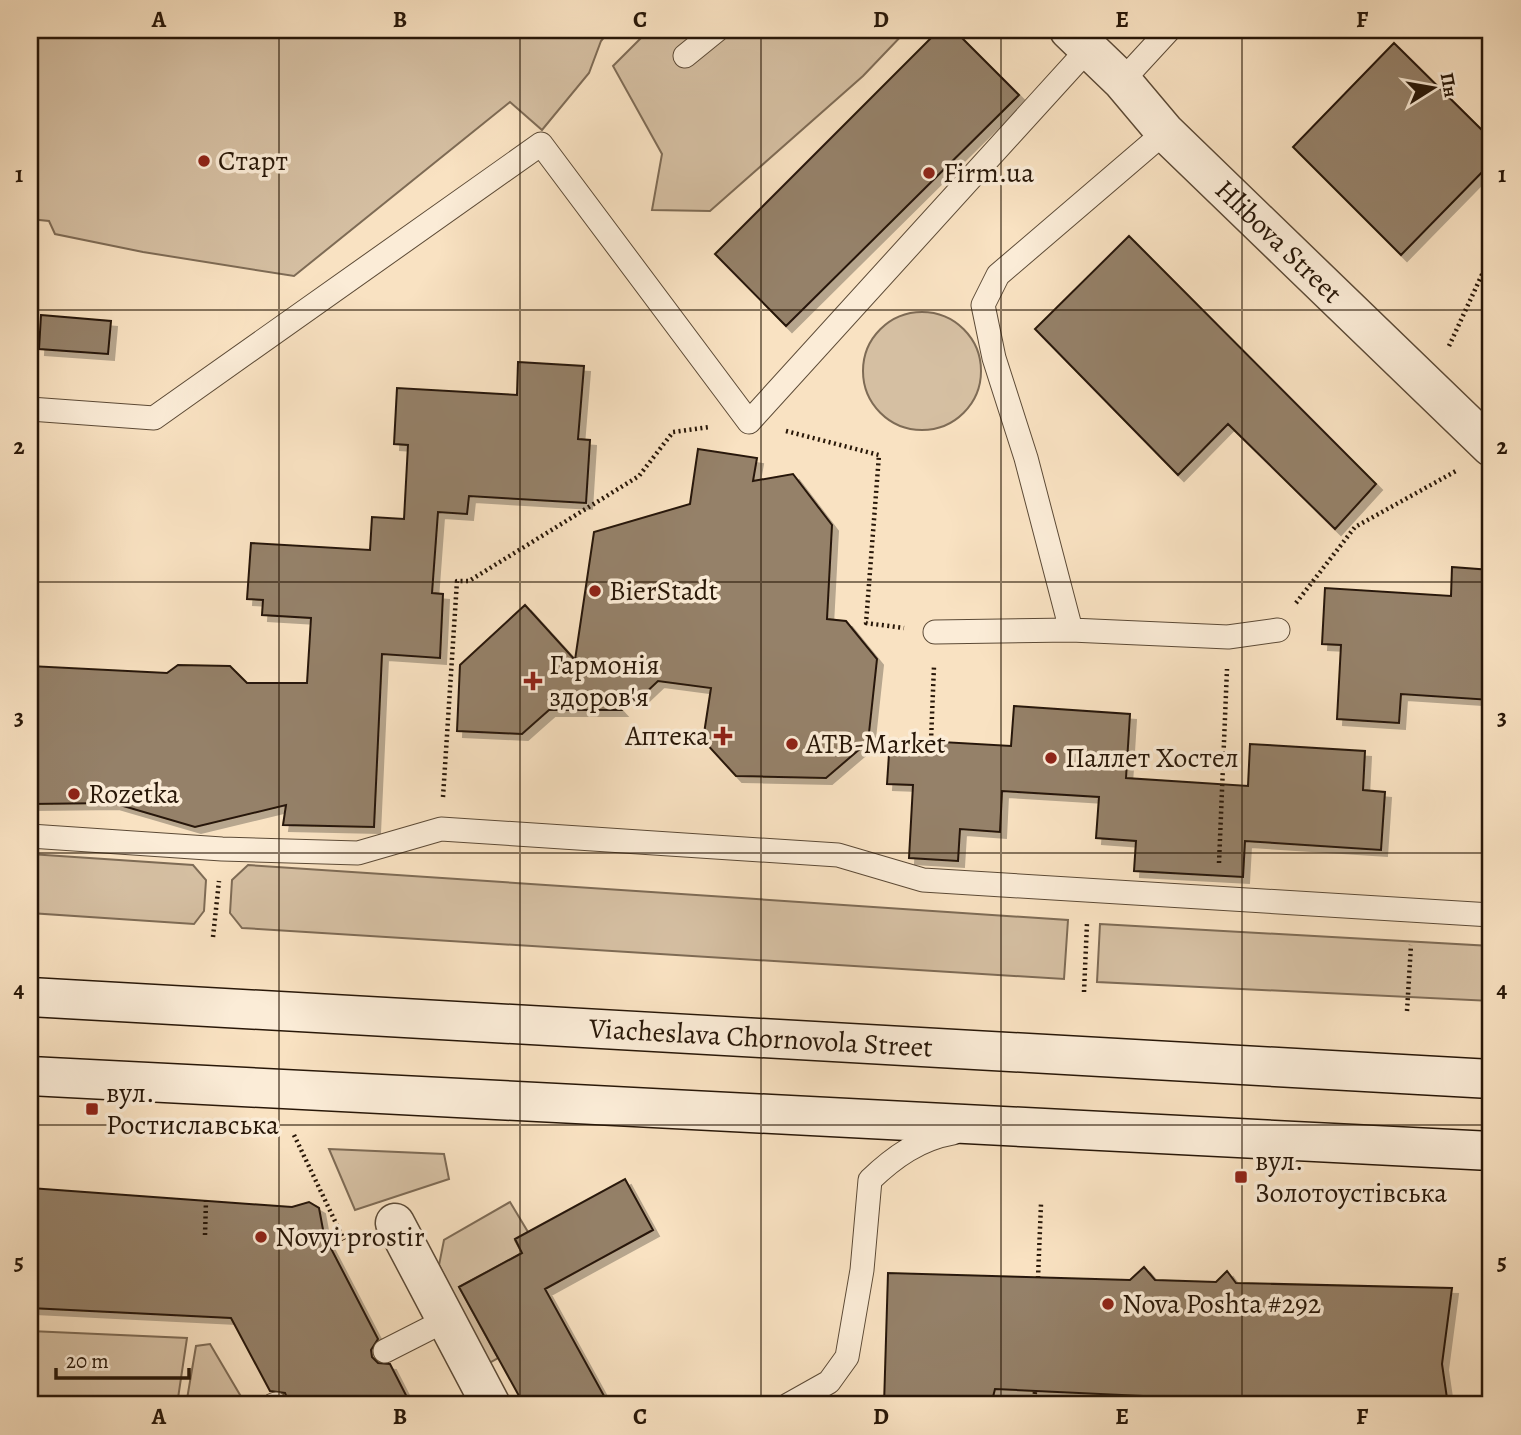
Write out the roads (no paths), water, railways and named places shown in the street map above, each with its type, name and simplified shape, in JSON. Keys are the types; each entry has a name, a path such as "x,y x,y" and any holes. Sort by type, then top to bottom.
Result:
{"main road":[{"name":"Hlibova Street","path":"1079,39 1122,81 1165,132 1491,447"},
{"name":"Viacheslava Chornovola Street","path":"30,997 1491,1079"},
{"path":"30,1076 1491,1151"},
{"path":"395,1223 491,1405"}],"lane":[{"path":"685,56 717,30"},
{"path":"1122,81 1169,30"},
{"path":"30,409 154,418 541,144 749,422 1079,39"},
{"path":"1071,630 1026,458 994,358 983,305 998,275 1165,132"},
{"path":"935,632 1071,630 1228,636 1279,630"},
{"path":"30,836 222,849 358,853 441,829 838,855 923,880 1491,915"},
{"path":"788,1405 829,1382 847,1357 862,1270 870,1180 899,1154 938,1136 995,1126"},
{"path":"384,1351 446,1320"}],"place":[{"name":"Старт","path":"204,161"},
{"name":"Firm.ua","path":"929,173"},
{"name":"BierStadt","path":"595,591"},
{"name":"Гармонія здоров'я","path":"533,681"},
{"name":"Аптека","path":"723,736"},
{"name":"ATB-Market","path":"792,744"},
{"name":"Паллет Хостел","path":"1051,758"},
{"name":"Rozetka","path":"74,794"},
{"name":"вул. Ростиславська","path":"92,1109"},
{"name":"вул. Золотоустiвська","path":"1241,1177"},
{"name":"Novyi prostir","path":"261,1237"},
{"name":"Nova Poshta #292","path":"1108,1304"}]}
